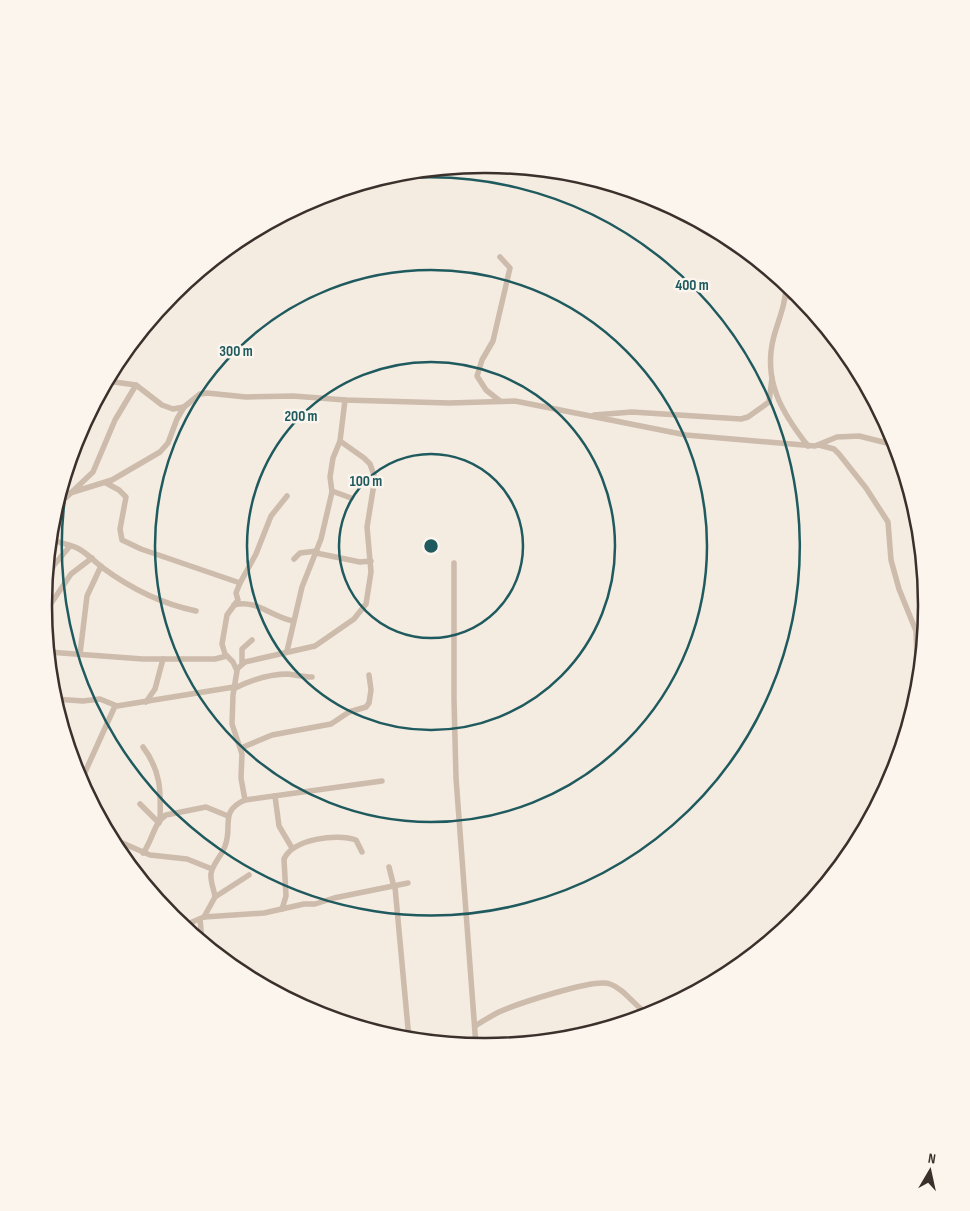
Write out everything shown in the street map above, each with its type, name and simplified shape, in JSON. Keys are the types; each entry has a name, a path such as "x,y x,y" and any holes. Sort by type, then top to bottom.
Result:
{"street":[{"path":"500,257 510,268 509,277 497,315 493,341 482,360 477,376 486,390 500,401"},
{"path":"786,296 772,345 770,366 782,410 808,446"},
{"path":"585,416 632,412 732,419 748,417 770,401 772,378"},
{"path":"114,382 136,386 162,406 173,409 184,407"},
{"path":"66,497 93,472 115,420 136,386"},
{"path":"70,493 106,483 160,452 168,443 177,419 184,407 200,394 207,393 246,397 293,396 345,400 449,403 500,401 526,403 686,435 808,446 819,445 834,449 839,454 866,488 888,522 893,567 899,589 916,631 916,640"},
{"path":"287,651 292,637 293,621 302,587 316,552 332,491 330,478 333,458 340,441 345,400"},
{"path":"819,445 834,437 847,436 866,437 886,443"},
{"path":"245,800 241,778 243,759 232,724 237,669 242,663 287,651 304,650 318,645 358,616 368,598 370,561 367,527 375,478 370,464 340,441"},
{"path":"106,483 119,490 126,497 120,529 122,540 141,549 240,583"},
{"path":"332,491 351,498"},
{"path":"237,669 222,647 227,615 238,600 236,593 271,516 287,496"},
{"path":"57,541 92,558 101,566 146,594 164,602 196,611"},
{"path":"54,565 70,546"},
{"path":"294,559 300,553 316,552 360,562 370,561"},
{"path":"52,602 70,574 92,558"},
{"path":"454,563 456,778 476,1038"},
{"path":"80,654 87,596 101,566"},
{"path":"234,606 254,604 270,614 293,621"},
{"path":"242,663 242,649 252,640"},
{"path":"55,652 163,659 215,659 227,656"},
{"path":"146,702 155,689 163,659"},
{"path":"63,700 83,701 100,698 115,706 234,688 272,676 289,674 312,678"},
{"path":"241,748 272,735 331,724 349,712 366,708 369,703 371,690 369,675"},
{"path":"85,771 115,706"},
{"path":"143,747 154,761 161,794 159,821 151,842 143,853"},
{"path":"215,897 211,878 212,870 226,844 228,816 238,803 245,800 382,781"},
{"path":"275,796 279,826 292,848"},
{"path":"140,804 159,821"},
{"path":"159,821 166,815 202,807 210,808 228,816"},
{"path":"282,909 286,896 284,859 292,848 311,841 343,837 356,840 362,852"},
{"path":"124,844 143,853 187,859 212,870"},
{"path":"389,867 395,887 408,1031"},
{"path":"202,933 202,918 215,897 249,875"},
{"path":"191,923 202,918 264,914 395,887 408,882"},
{"path":"475,1026 498,1012 571,988 603,982 619,989 642,1009"}]}
